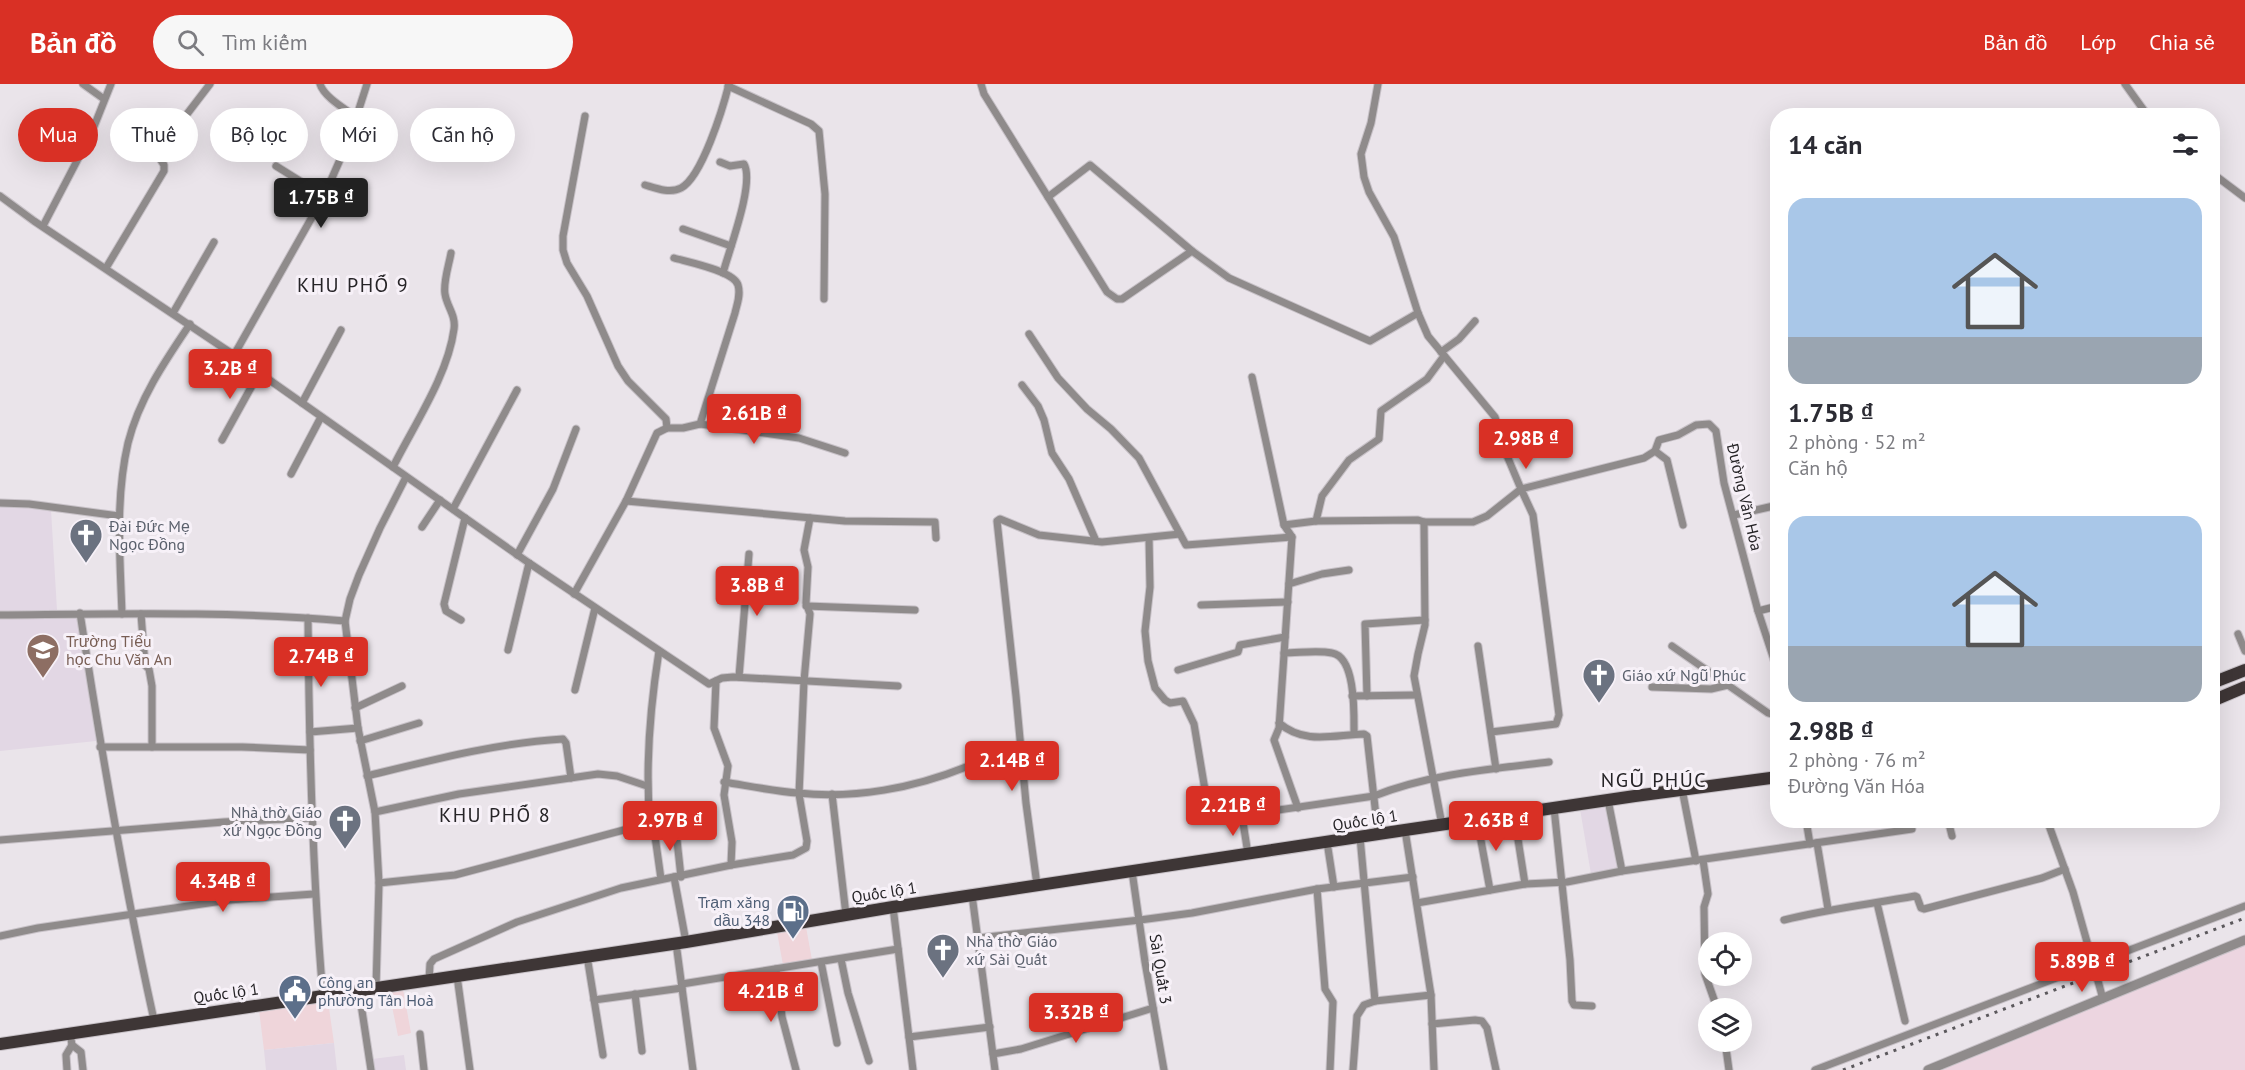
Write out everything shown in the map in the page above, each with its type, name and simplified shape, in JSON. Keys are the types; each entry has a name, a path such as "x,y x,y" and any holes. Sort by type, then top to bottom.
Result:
{"highway":[{"path":"2220,681 2245,670"},
{"path":"2220,698 2245,687"},
{"name":"Quốc lộ 1","path":"0,1044 71,1039 154,1020 586,957 1037,885 1770,777"}],"street":[{"path":"83,84 104,99"},
{"path":"43,226 92,134 111,84"},
{"path":"106,268 164,171 164,165 157,154 210,84"},
{"path":"320,84 327,95 344,108"},
{"path":"359,108 367,84"},
{"path":"981,84 984,94 1107,292 1117,299 1122,299 1192,251"},
{"path":"1378,84 1371,123 1361,154 1364,177 1369,192 1394,237 1418,313 1428,336 1495,417 1505,451 1533,515 1559,715 1556,724 1491,732"},
{"path":"2125,84 2142,108"},
{"path":"645,185 670,191 680,189 689,181 704,157 729,85 811,124 819,131 825,195 824,299"},
{"path":"585,116 563,236 563,250 567,263 587,296 618,366 628,381 666,419 667,428"},
{"path":"234,355 324,196 338,162"},
{"path":"720,162 730,166 744,164 747,171 744,199 723,273"},
{"path":"1048,196 1090,165 1192,251 1229,278 1366,340 1375,339 1418,313"},
{"path":"276,166 324,196"},
{"path":"2220,179 2245,198"},
{"path":"0,196 190,324 529,564 709,684 722,678 739,677 898,686"},
{"path":"683,228 731,246"},
{"path":"173,313 214,242"},
{"path":"393,467 449,352 455,326 454,314 445,290 451,253"},
{"path":"674,258 733,276 738,283 740,295 700,424"},
{"path":"1316,521 1322,496 1349,460 1379,439 1381,411 1428,379 1442,354 1476,321"},
{"path":"122,614 119,516 128,443 141,405 156,376 190,324"},
{"path":"302,403 341,330"},
{"path":"1029,334 1058,378 1139,458 1186,545 1293,537"},
{"path":"222,440 260,373"},
{"path":"1252,377 1284,525 1293,537 1279,723 1275,740 1298,808"},
{"path":"1022,385 1038,406 1052,453 1069,479 1096,541"},
{"path":"453,509 517,390"},
{"path":"291,474 321,417"},
{"name":"Đường Văn Hóa","path":"1521,489 1644,458 1655,451 1659,440 1663,438 1678,435 1703,423 1712,426 1716,431 1724,483 1770,649"},
{"path":"574,594 626,501 657,433 667,428 683,428 700,424 799,438 824,444 845,453"},
{"path":"517,555 553,489 576,429"},
{"path":"1655,451 1667,460 1683,525"},
{"path":"376,988 379,883 375,812 360,741 345,621 359,575 406,477"},
{"path":"1284,525 1316,521 1473,522 1486,516 1521,489"},
{"path":"422,527 440,500"},
{"path":"626,501 845,521 935,522 936,538"},
{"path":"0,503 29,504 119,516"},
{"path":"1734,515 1770,507"},
{"path":"461,620 446,611 444,604 465,518"},
{"path":"429,980 430,964 434,959 517,922 621,888 731,865 793,855 806,848 807,841 799,794 804,681 810,614 806,606 808,567 804,550 810,518"},
{"path":"1037,885 1026,803 997,521 1000,519 1039,535 1096,541 1180,534"},
{"path":"1424,522 1425,620 1414,676 1442,825"},
{"path":"1149,538 1150,587 1144,631 1148,661 1154,685 1165,700 1170,703 1183,701 1192,717 1210,820 1374,796 1397,787 1433,779 1550,762"},
{"path":"739,677 750,554"},
{"path":"508,650 529,564"},
{"path":"1289,584 1348,570"},
{"path":"1201,605 1288,602"},
{"path":"806,606 915,610"},
{"path":"575,690 595,608"},
{"path":"1758,611 1770,608"},
{"path":"80,613 115,831 154,1020"},
{"path":"0,615 141,614 345,621"},
{"path":"141,614 144,661 150,671 152,686 152,747"},
{"path":"308,618 311,818 322,996"},
{"path":"1367,696 1365,624 1425,620"},
{"path":"2238,634 2245,651"},
{"path":"1178,670 1238,652 1240,645 1285,637"},
{"path":"1478,646 1496,769"},
{"path":"1672,646 1770,714"},
{"path":"659,651 650,713 647,786 662,879"},
{"path":"1284,653 1334,653 1345,660 1350,676 1354,734"},
{"path":"1350,676 1366,676"},
{"path":"716,681 714,728 728,766 724,782 732,842 731,865"},
{"path":"1652,687 1712,689 1728,685"},
{"path":"355,708 402,686"},
{"path":"1352,696 1417,695"},
{"path":"360,741 419,723"},
{"path":"1279,723 1287,730 1304,737 1354,734 1367,736 1378,834"},
{"path":"310,732 358,728"},
{"path":"368,776 522,741 563,739 566,742 571,778"},
{"path":"100,747 242,747 310,750"},
{"path":"724,782 799,794 832,794 909,786 940,778 966,767"},
{"path":"375,812 459,794 598,774 617,776 647,786"},
{"path":"1682,789 1708,894 1704,907 1705,974 1713,998"},
{"path":"832,794 846,915"},
{"path":"1608,800 1622,871"},
{"path":"1554,808 1570,960 1572,1001 1574,1005 1592,1006"},
{"path":"1514,814 1525,884"},
{"path":"1242,816 1248,854"},
{"path":"0,840 224,822 311,818"},
{"path":"1477,819 1490,890"},
{"path":"379,883 455,875 675,821 682,986 693,1070"},
{"path":"1809,828 1828,909"},
{"path":"1950,828 1952,837"},
{"path":"2050,828 2065,869 2103,999"},
{"path":"1417,903 1525,884 1561,882 1912,829"},
{"path":"1405,830 1431,995 1434,1070"},
{"path":"1360,837 1375,1001"},
{"path":"1327,842 1334,887"},
{"path":"1784,920 1828,909 1915,896 1921,908 1924,909 2042,878 2065,869"},
{"name":"Sài Quất 3","path":"1132,871 1144,962 1164,1070"},
{"path":"978,938 1192,913 1317,889 1413,878"},
{"path":"1317,889 1325,989 1333,1002 1330,1070"},
{"path":"0,936 38,928 228,900 314,894"},
{"path":"972,896 995,1070"},
{"path":"1877,903 1905,1021"},
{"path":"1815,1070 2245,906"},
{"path":"893,907 913,1070"},
{"path":"1928,1070 2245,940"},
{"path":"594,1000 898,950"},
{"path":"586,957 603,1055"},
{"path":"841,958 848,993 869,1061"},
{"path":"821,962 837,1043"},
{"path":"776,969 782,1017 796,1070"},
{"path":"457,976 470,1070"},
{"path":"359,991 370,1070"},
{"path":"635,994 642,1051"},
{"path":"1353,1070 1357,1016 1364,1005 1375,1001 1431,995"},
{"path":"993,1054 1021,1049 1153,1008"},
{"path":"1432,1024 1482,1021 1487,1028 1496,1070"},
{"path":"909,1036 990,1027"},
{"path":"420,1034 424,1070"},
{"path":"67,1070 66,1055 71,1039"},
{"path":"71,1039 81,1052 83,1070"},
{"path":"1727,1052 1729,1070"}],"shaded area":[{"path":"0,506 51,510 57,610 0,612"},
{"name":"Trường Tiểu học Chu Văn An","path":"77,616 96,741 0,751 0,618"},
{"path":"1606,805 1618,868 1591,874 1580,809"},
{"name":"Trạm xăng dầu 348","path":"806,927 812,960 783,965 777,932"},
{"path":"2245,946 2245,1070 1942,1070 2234,949"},
{"path":"403,989 411,1033 398,1036 389,991"},
{"name":"Công an phường Tân Hoà","path":"328,1001 334,1043 264,1050 259,1010"},
{"path":"334,1043 337,1070 266,1070 264,1050"},
{"path":"404,1055 406,1070 374,1070 372,1059"}],"railway":[{"path":"1843,1070 2245,918"}],"place":[{"name":"Đài Đức Mẹ Ngọc Đồng","path":"86,564"},
{"name":"Trường Tiểu học Chu Văn An","path":"43,679"},
{"name":"Giáo xứ Ngũ Phúc","path":"1599,704"},
{"name":"Nhà thờ Giáo xứ Ngọc Đồng","path":"345,850"},
{"name":"Trạm xăng dầu 348","path":"793,940"},
{"name":"Nhà thờ Giáo xứ Sài Quất","path":"943,979"},
{"name":"Công an phường Tân Hoà","path":"295,1020"}],"district":[{"name":"KHU PHỐ 9","path":"353,285"},
{"name":"NGŨ PHÚC","path":"1654,780"},
{"name":"KHU PHỐ 8","path":"495,815"}]}
